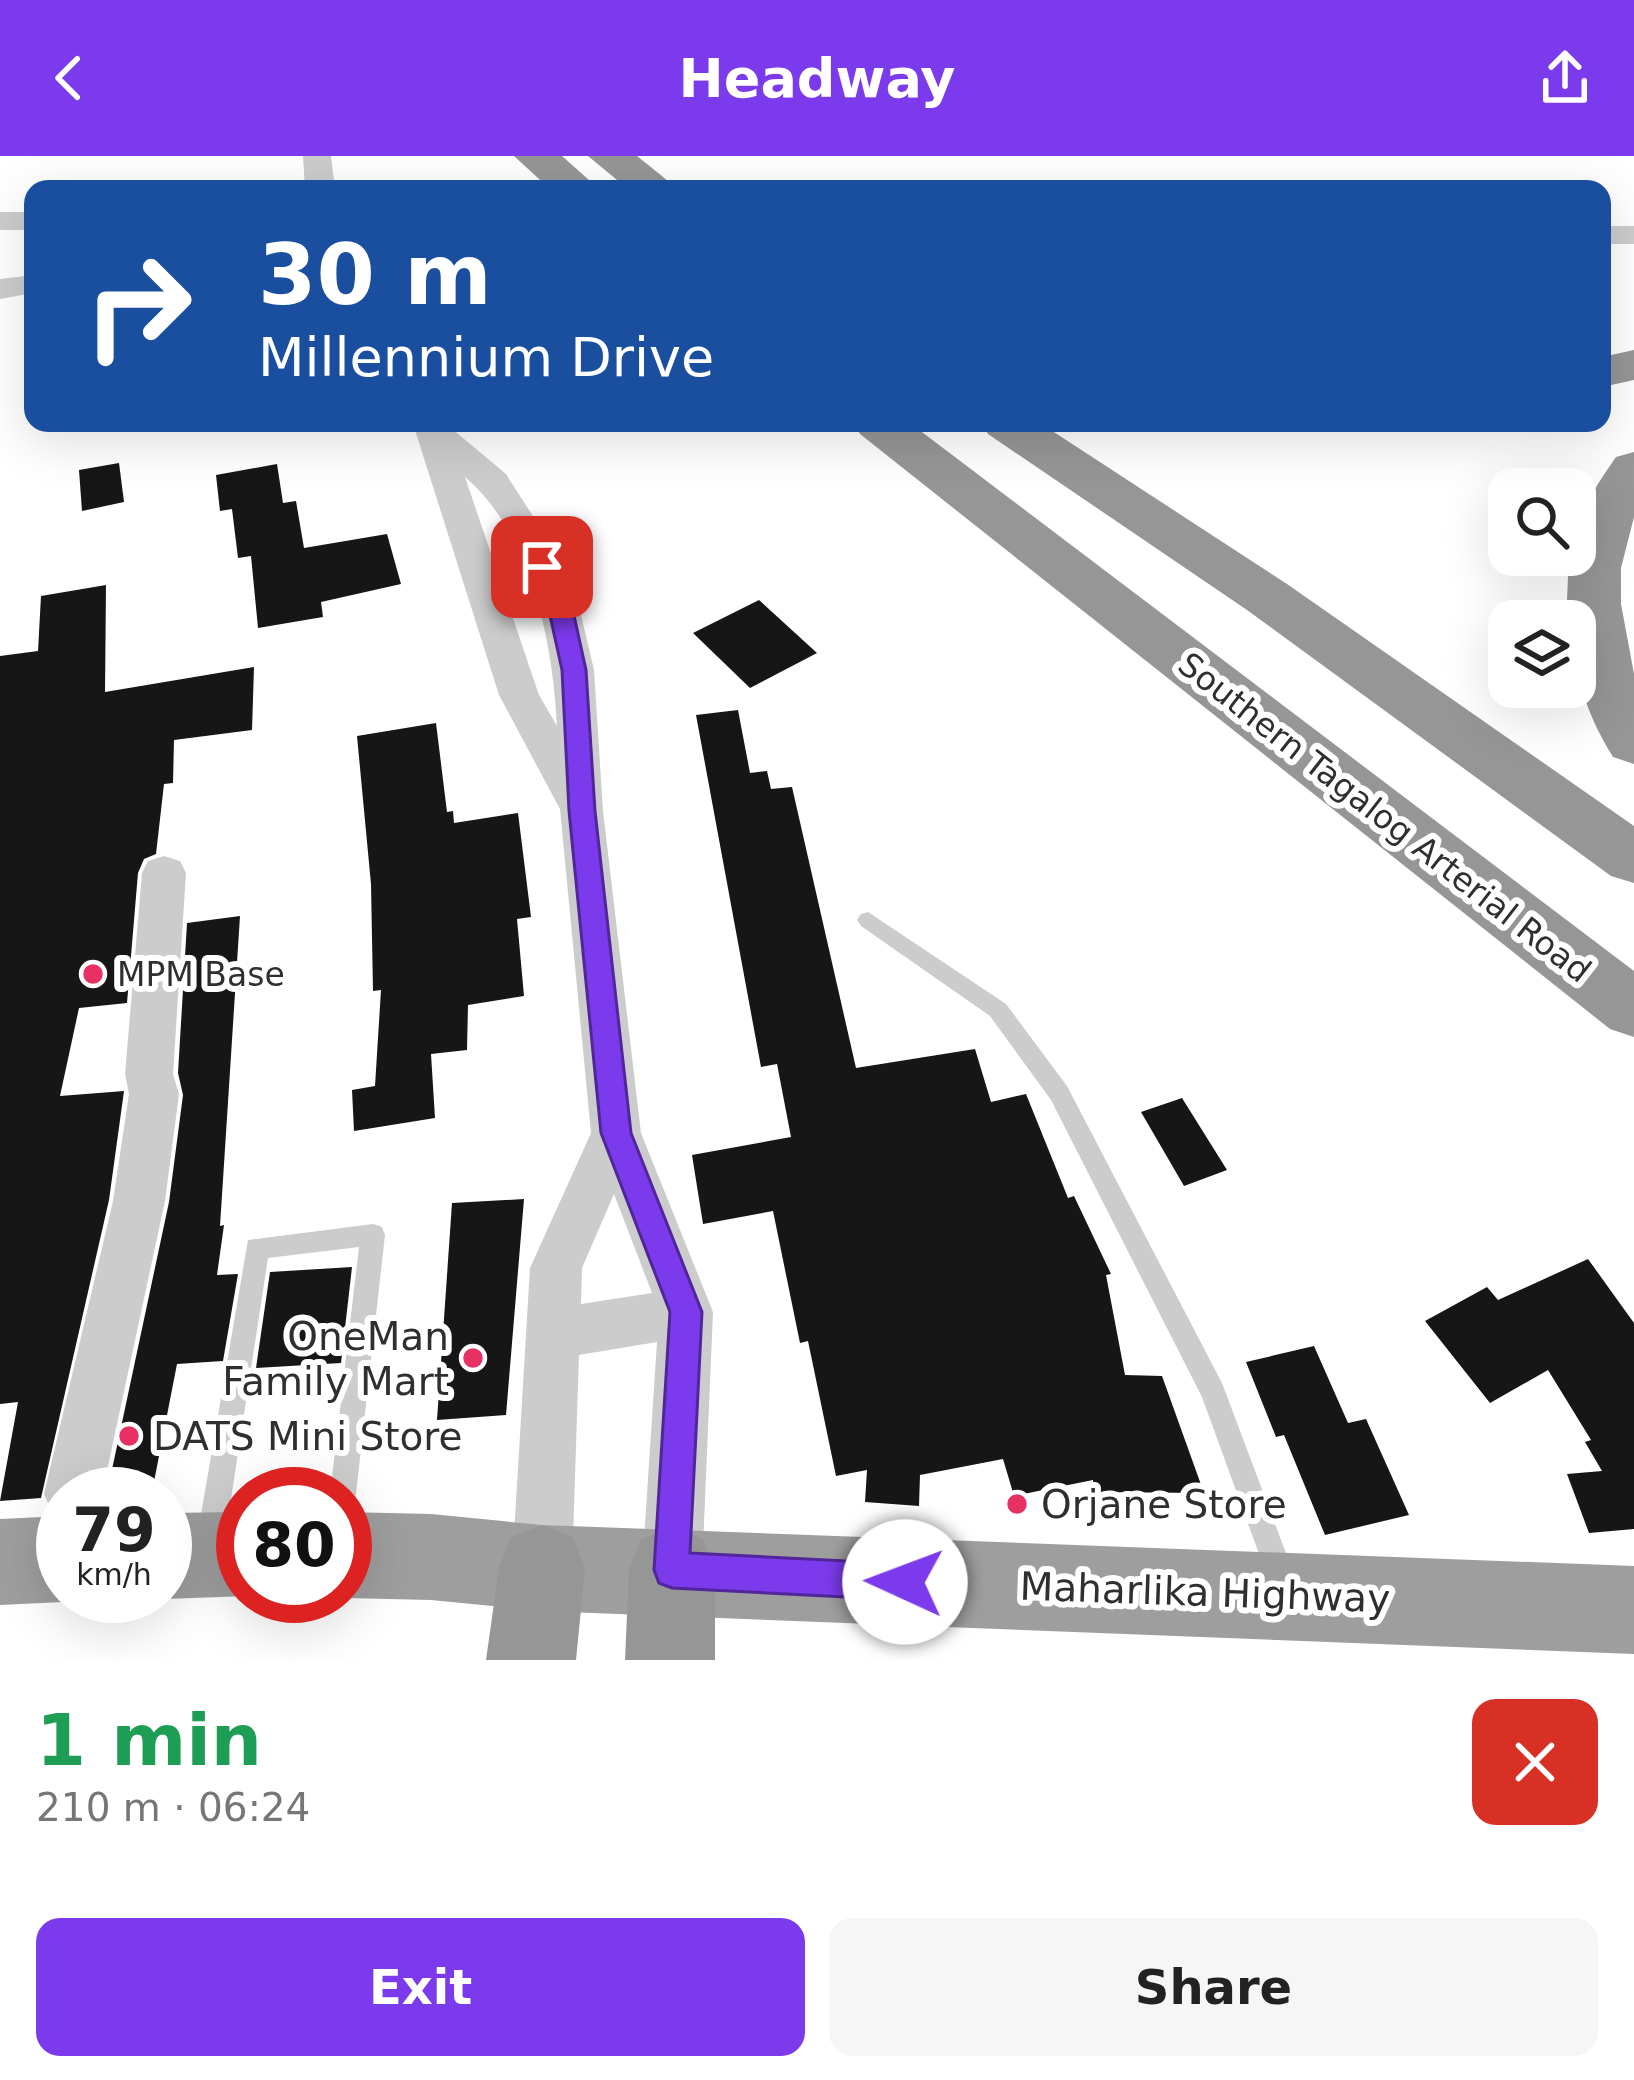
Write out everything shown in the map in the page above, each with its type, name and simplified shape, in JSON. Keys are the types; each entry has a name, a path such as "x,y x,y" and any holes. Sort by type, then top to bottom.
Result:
{"highway":[{"name":"Southern Tagalog Arterial Road","path":"890,432 1634,1009"},
{"path":"1020,432 1224,568 1634,859"},
{"path":"1634,468 1608,512 1597,544 1591,593 1604,680 1634,742"},
{"name":"Maharlika Highway","path":"372,1556 542,1568 1634,1610"},
{"path":"531,1660 542,1568"},
{"path":"670,1660 672,1570"}],"street":[{"path":"432,432 519,695 582,811"},
{"path":"436,432 494,482 525,532 559,602 574,670 582,811 616,1133 686,1312 672,1570"},
{"path":"71,1467 139,1201 154,1094 148,1074 164,873"},
{"path":"542,1568 556,1268 616,1133"},
{"path":"550,1335 686,1312"}],"lane":[{"path":"868,920 998,1010 1059,1093 1213,1392 1287,1594"},
{"path":"221,1467 257,1248 373,1234 346,1467"},
{"path":"206,1555 216,1495"}],"building":[{"path":"119,463 124,502 82,511 79,470"},
{"path":"277,464 283,503 296,501 304,548 387,534 401,584 321,602 323,617 258,628 251,556 238,558 232,509 220,511 216,475"},
{"path":"106,585 105,692 254,667 252,730 174,740 173,783 164,784 156,854 144,859 138,873 127,1003 79,1008 60,1096 124,1091 109,1200 48,1467 36,1467 36,1498 0,1501 18,1402 0,1404 0,656 38,651 41,596"},
{"path":"759,600 817,653 750,688 693,633"},
{"path":"738,710 750,773 767,771 771,789 792,787 856,1068 975,1049 991,1102 1026,1094 1068,1198 1074,1196 1111,1274 1106,1275 1125,1375 1162,1376 1204,1493 1094,1492 1093,1480 1014,1496 1003,1459 920,1475 919,1506 865,1502 867,1470 836,1476 808,1341 800,1343 773,1211 703,1224 692,1155 791,1137 777,1064 761,1067 696,715"},
{"path":"436,723 447,812 453,811 454,823 518,813 531,917 517,919 524,996 468,1005 467,1050 431,1054 435,1118 354,1131 352,1090 375,1086 381,990 373,991 371,884 357,736"},
{"path":"240,916 220,1226 224,1225 217,1275 238,1274 223,1361 177,1364 157,1467 113,1467 169,1202 183,1095 178,1073 187,923"},
{"path":"1182,1098 1227,1170 1184,1186 1141,1112"},
{"path":"524,1199 506,1415 437,1420 452,1203"},
{"path":"1588,1259 1634,1323 1634,1529 1589,1533 1567,1474 1602,1471 1585,1442 1591,1440 1548,1370 1490,1403 1425,1321 1487,1287 1498,1300"},
{"path":"352,1267 341,1363 256,1368 270,1272"},
{"path":"1314,1346 1348,1423 1366,1419 1409,1515 1325,1535 1284,1435 1276,1437 1246,1362"}],"place":[{"name":"MPM Base","path":"93,974"},
{"name":"OneMan Family Mart","path":"473,1358"},
{"name":"DATS Mini Store","path":"129,1436"},
{"name":"Orjane Store","path":"1017,1504"}],"route":[{"path":"542,567 559,602 574,670 582,811 616,1133 686,1312 672,1570 905,1582"}]}
